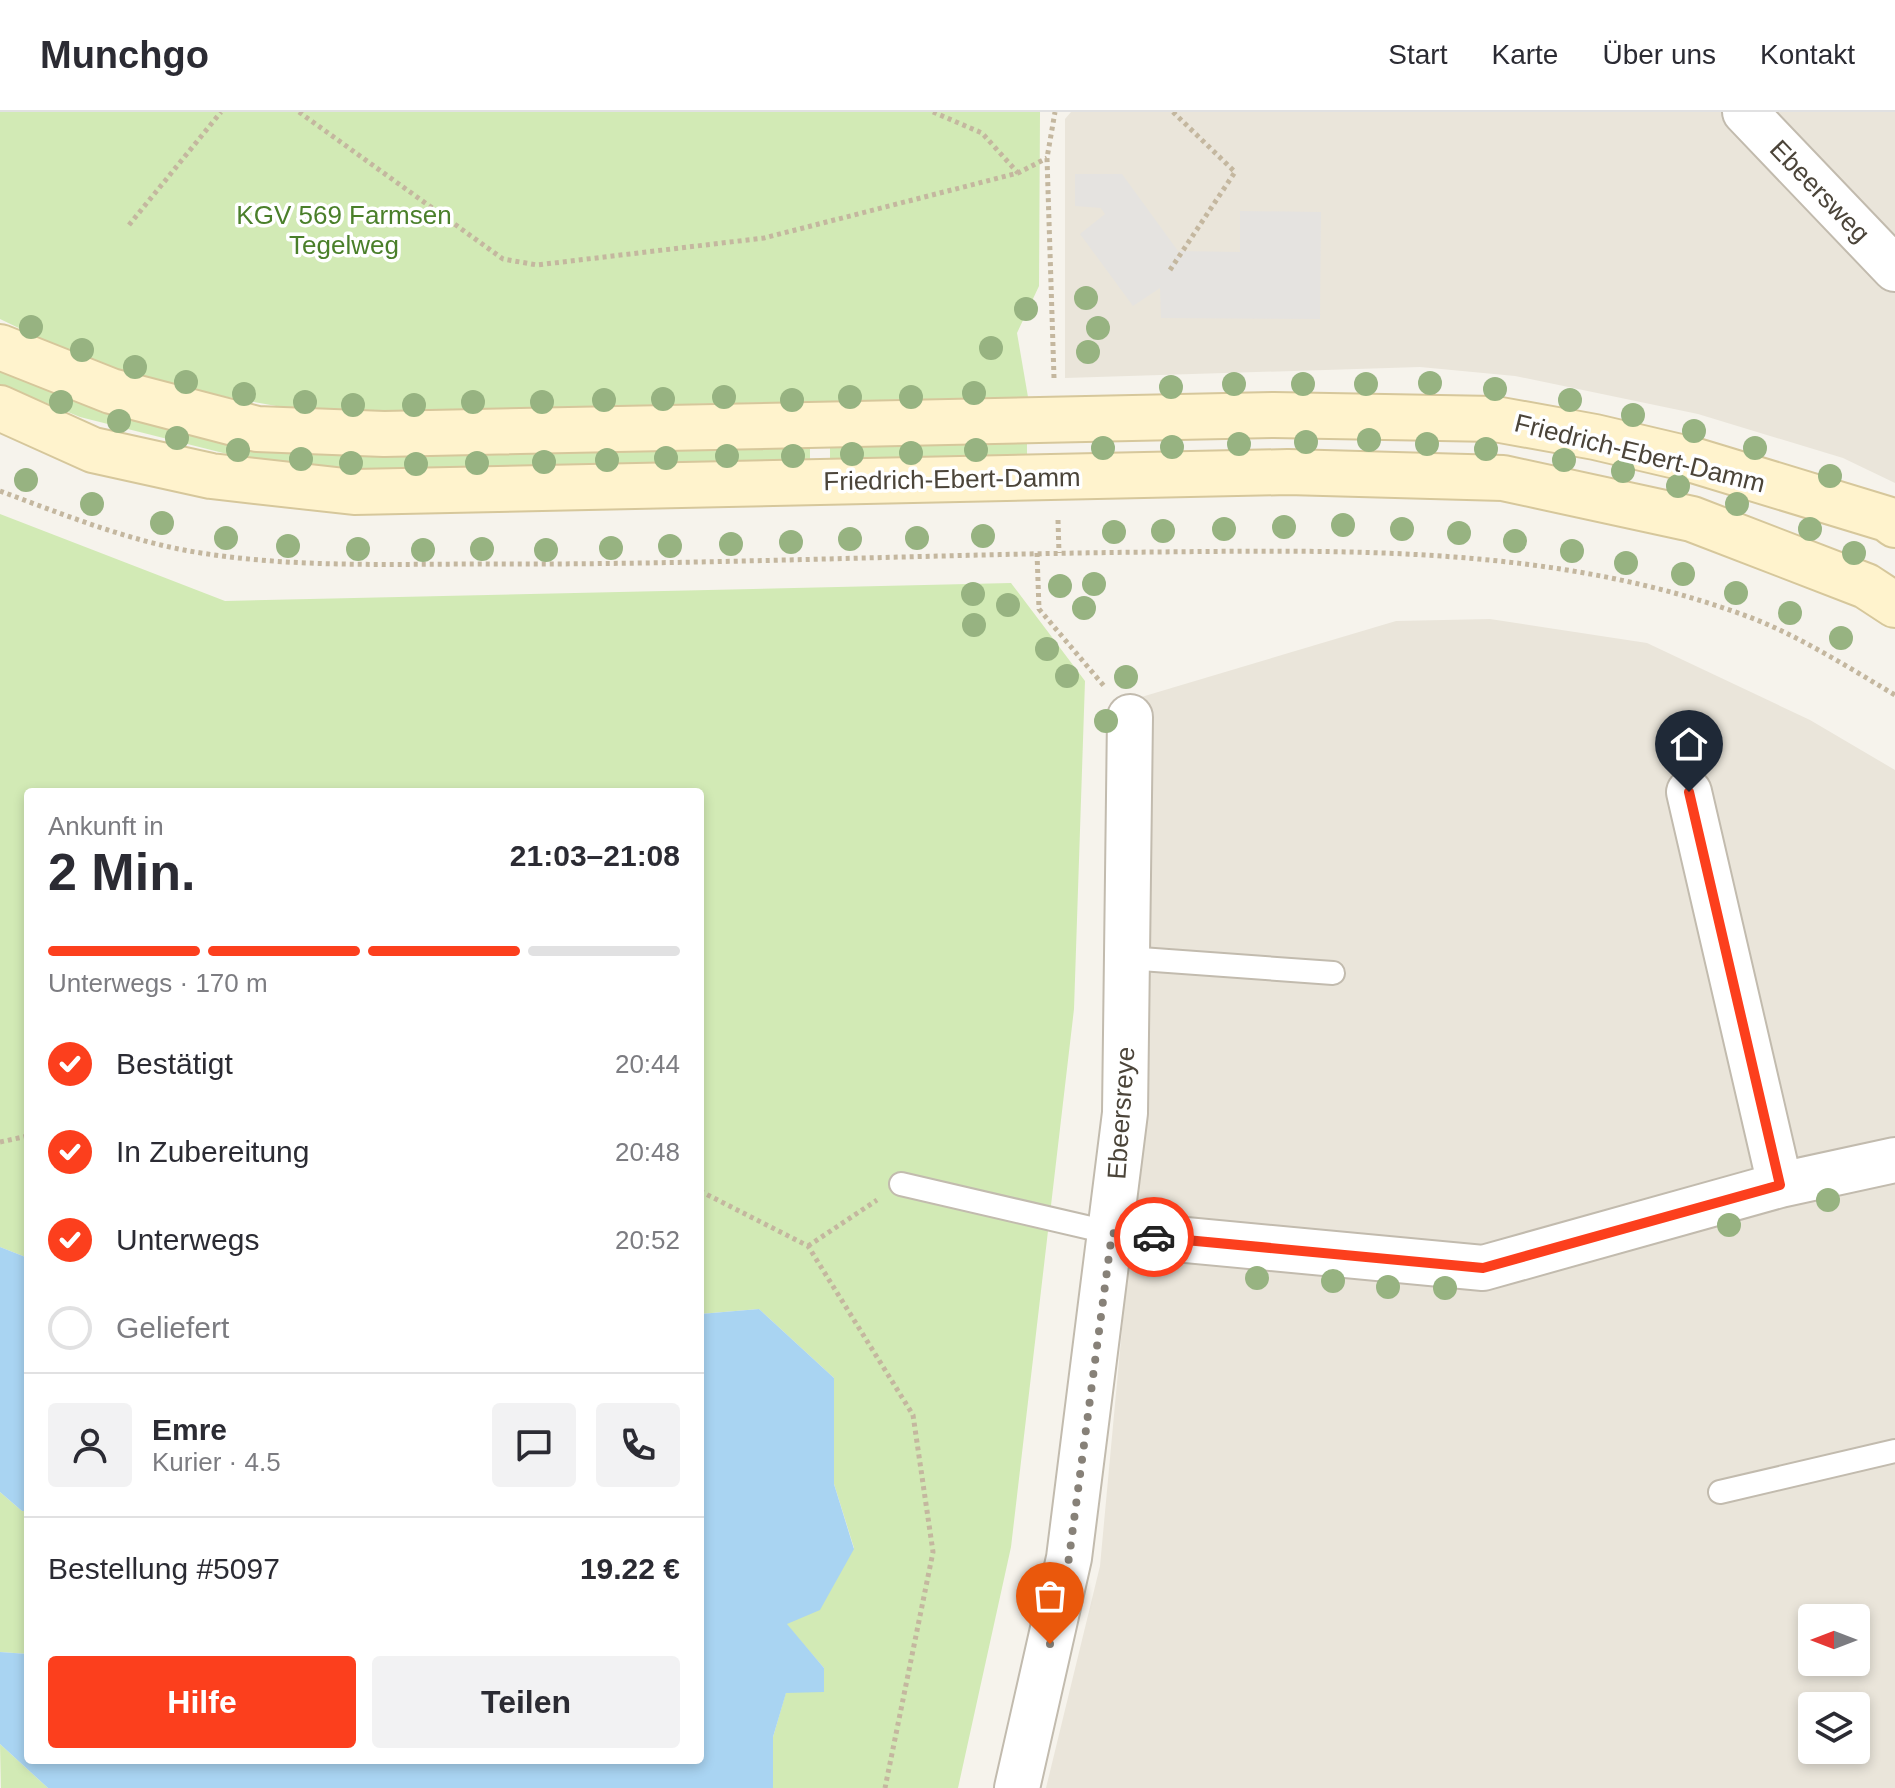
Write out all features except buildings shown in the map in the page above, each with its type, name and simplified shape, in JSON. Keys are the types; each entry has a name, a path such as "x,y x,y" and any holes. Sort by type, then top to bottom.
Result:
{"main road":[{"name":"Friedrich-Ebert-Damm","path":"0,347 111,391 257,429 384,434 1274,415 1495,419 1595,437 1693,460 1887,519 1895,525"},
{"name":"Friedrich-Ebert-Damm","path":"0,408 93,450 211,476 354,492 1288,472 1503,478 1692,519 1866,586 1895,605"}],"street":[{"name":"Ebeersweg","path":"1745,112 1895,269"},
{"name":"Ebeersreye","path":"1017,1788 1069,1558 1125,1113 1130,717"},
{"path":"1689,792 1780,1185"},
{"path":"1112,1233 1483,1268 1780,1185 1895,1160"}],"lane":[{"path":"1127,958 1333,973"},
{"path":"901,1184 1112,1233"},
{"path":"1720,1492 1895,1451"}],"path":[{"path":"129,225 221,112"},
{"path":"299,112 503,259 537,265 764,238 1018,173 1047,158"},
{"path":"933,112 982,133 1018,173"},
{"path":"1054,386 1047,158 1055,112"},
{"path":"1170,270 1235,172 1173,112"},
{"path":"0,491 67,515 191,551 307,564 632,564 1037,553 1345,550 1532,562 1634,583 1743,614 1832,657 1895,695"},
{"path":"1057,511 1059,553"},
{"path":"1037,553 1039,609 1130,717"},
{"path":"0,1142 24,1137"},
{"path":"808,1246 901,1184"},
{"path":"704,1193 808,1246 913,1415 933,1552 885,1788"}],"shaded area":[{"path":"1071,112 1895,112 1895,483 1843,458 1698,414 1515,376 1420,367 1065,378 1065,119"},
{"path":"1075,174 1122,174 1178,251 1240,252 1240,211 1321,212 1320,319 1161,318 1160,288 1133,306 1080,234 1105,214 1101,208 1075,206"},
{"path":"1490,619 1647,643 1810,720 1895,770 1895,1788 1046,1788 1100,1566 1142,1113 1138,698 1396,621"}],"green space":[{"name":"KGV 569 Farmsen Tegelweg","path":"0,112 1040,112 1039,286 1017,333 1028,397 594,406 382,415 304,411 227,397 96,365 0,319"},
{"path":"0,366 148,422 810,446 810,463 382,472 255,461 80,417 0,384"},
{"path":"1027,439 1027,455 830,461 830,445"},
{"path":"0,514 225,601 1011,583 1085,681 1074,1009 1011,1547 958,1788 773,1788 773,1737 786,1692 823,1692 824,1668 786,1624 854,1548 834,1484 834,1378 759,1309 704,1314 704,788 24,788 24,1256 0,1247"},
{"path":"0,1492 24,1511 24,1654 0,1652"},
{"path":"0,1744 48,1788 1,1788"}],"water":[{"path":"0,1247 24,1256 24,1511 0,1492"},
{"path":"759,1309 834,1378 834,1484 854,1549 820,1610 787,1624 824,1668 824,1692 786,1693 773,1737 773,1788 48,1788 0,1744 0,1652 24,1654 24,1764 704,1764 704,1314"}],"way so far":[{"path":"1050,1644 1069,1558 1112,1233 1154,1237"}],"route":[{"path":"1154,1237 1483,1268 1780,1185 1689,792"}]}
